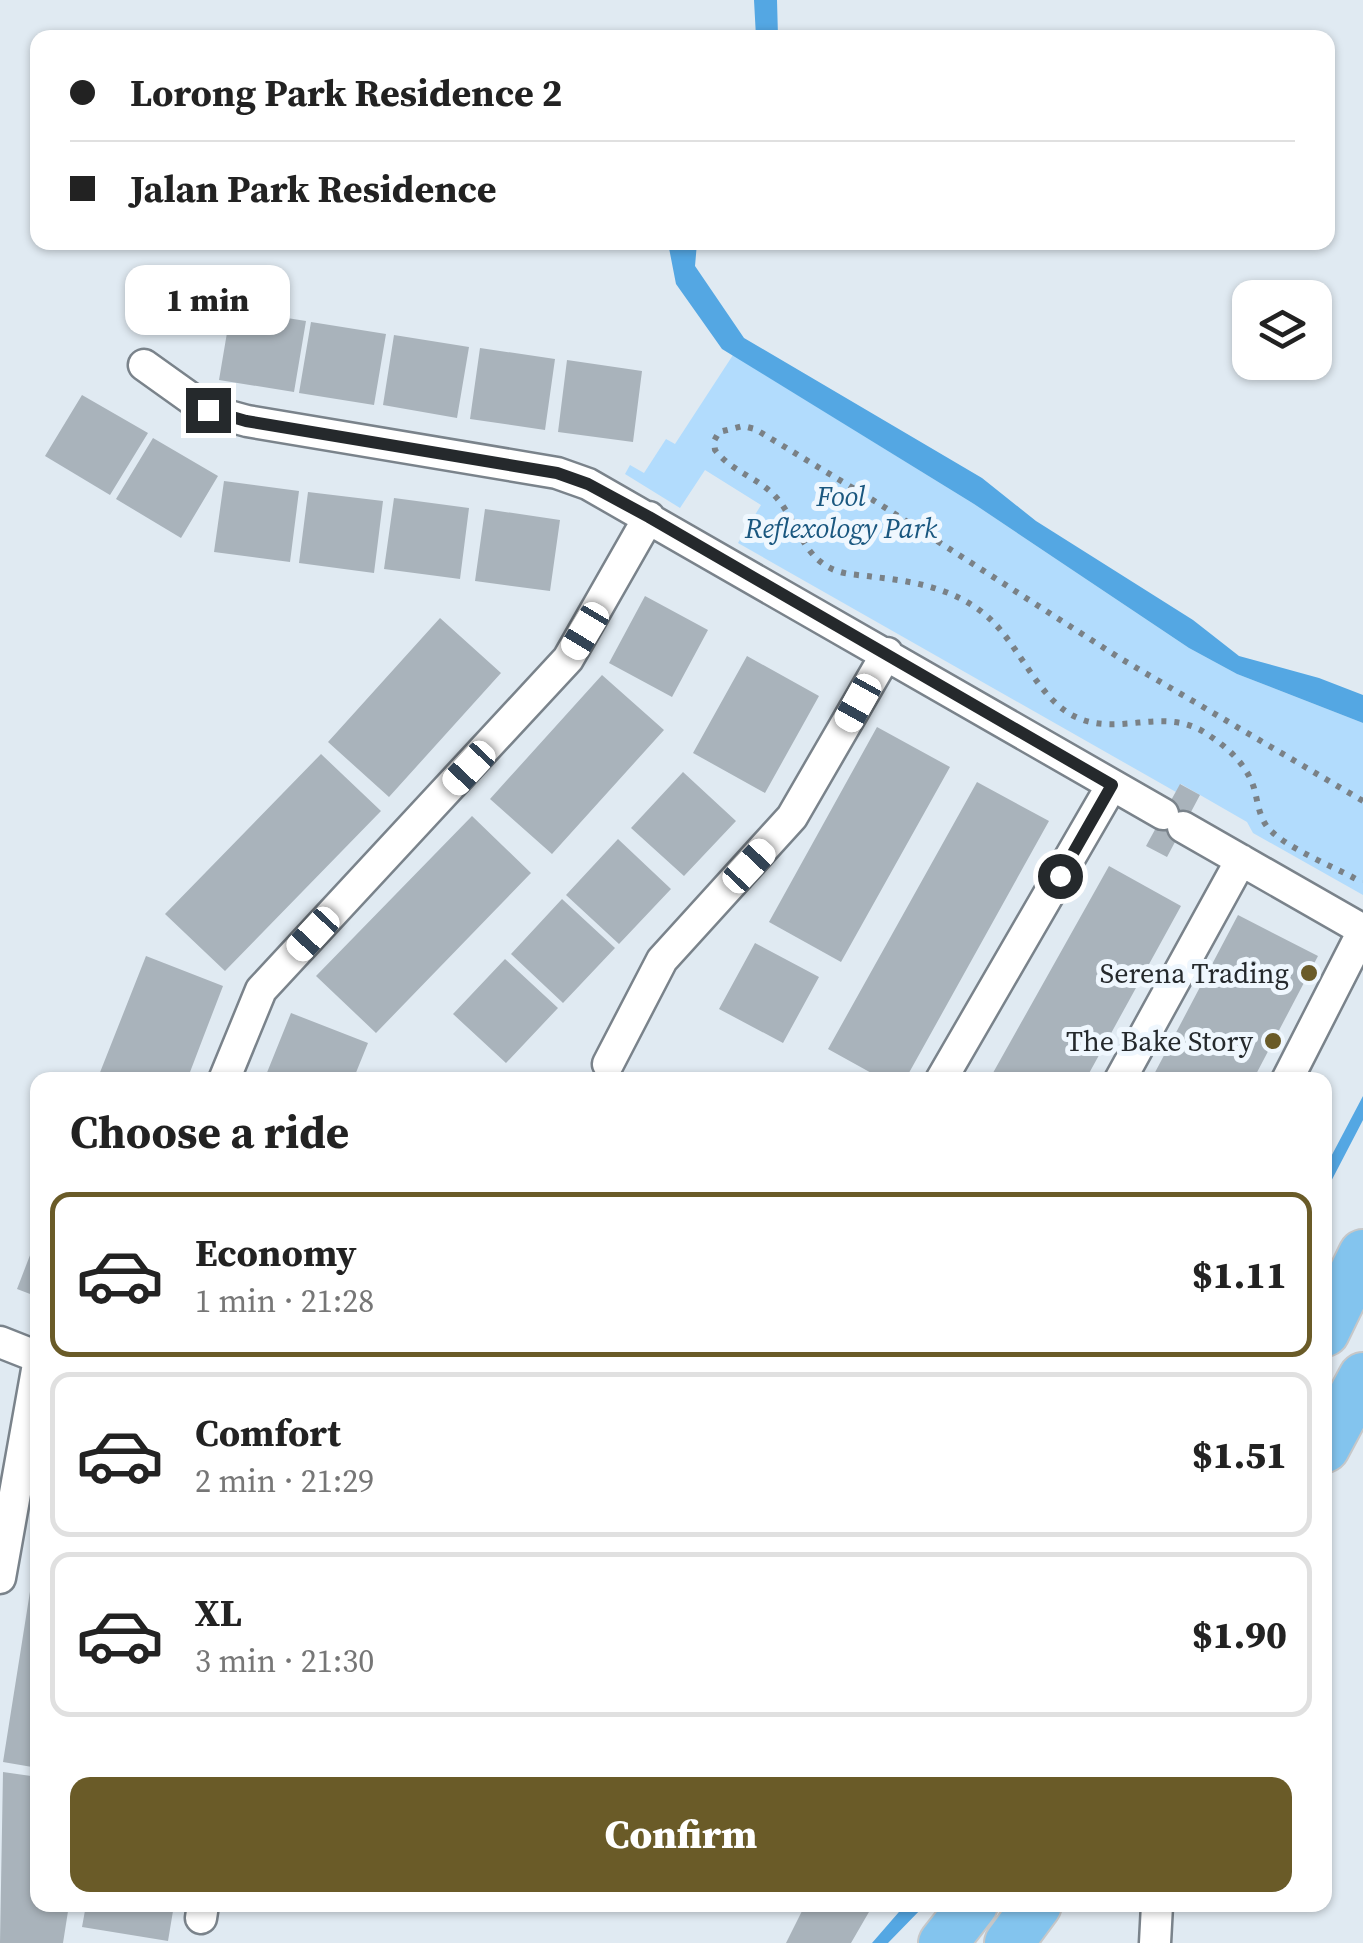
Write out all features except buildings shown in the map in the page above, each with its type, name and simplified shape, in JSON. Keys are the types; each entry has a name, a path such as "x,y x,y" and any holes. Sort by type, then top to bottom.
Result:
{"main road":[{"path":"1332,1318 1363,1254"},
{"path":"1332,1435 1363,1377"},
{"path":"943,1943 967,1912"},
{"path":"1008,1943 1031,1912"}],"street":[{"path":"144,365 208,410 246,421 557,473 588,484 1363,930 1290,1072"},
{"path":"227,1072 260,990 568,659 649,517"},
{"path":"608,1064 662,960 792,817 887,654"},
{"path":"946,1072 1112,785"},
{"path":"1124,1072 1241,860"},
{"path":"0,1342 30,1356"},
{"path":"0,1578 30,1406"},
{"path":"1155,1943 1156,1912"}],"path":[{"path":"1363,801 1118,657 754,428 719,432 715,450 724,461 773,493 810,551 834,570 915,584 966,601 1004,632 1056,703 1082,720 1166,720 1201,731 1232,753 1247,772 1269,829 1363,880"}],"green space":[{"name":"Fool Reflexology Park","path":"733,355 974,504 1189,648 1237,674 1363,723 1363,895 1253,833 1247,822 1181,784 1176,792 738,543 761,505 705,470 680,508 625,474 630,465 644,473 666,439 675,444"}],"water":[{"path":"754,0 777,0 778,30 756,30"},
{"path":"669,250 696,250 695,266 744,338 982,478 1036,521 1193,620 1239,656 1319,678 1363,695 1363,723 1237,674 1189,648 974,504 722,349 676,284"},
{"path":"1363,1096 1363,1120 1332,1180 1332,1155"},
{"path":"899,1912 918,1912 888,1943 872,1943"}],"place":[{"name":"Serena Trading","path":"1309,973"},
{"name":"The Bake Story","path":"1273,1041"}],"route":[{"path":"208,410 246,421 557,473 588,484 649,517 1112,785 1060,876"}]}
